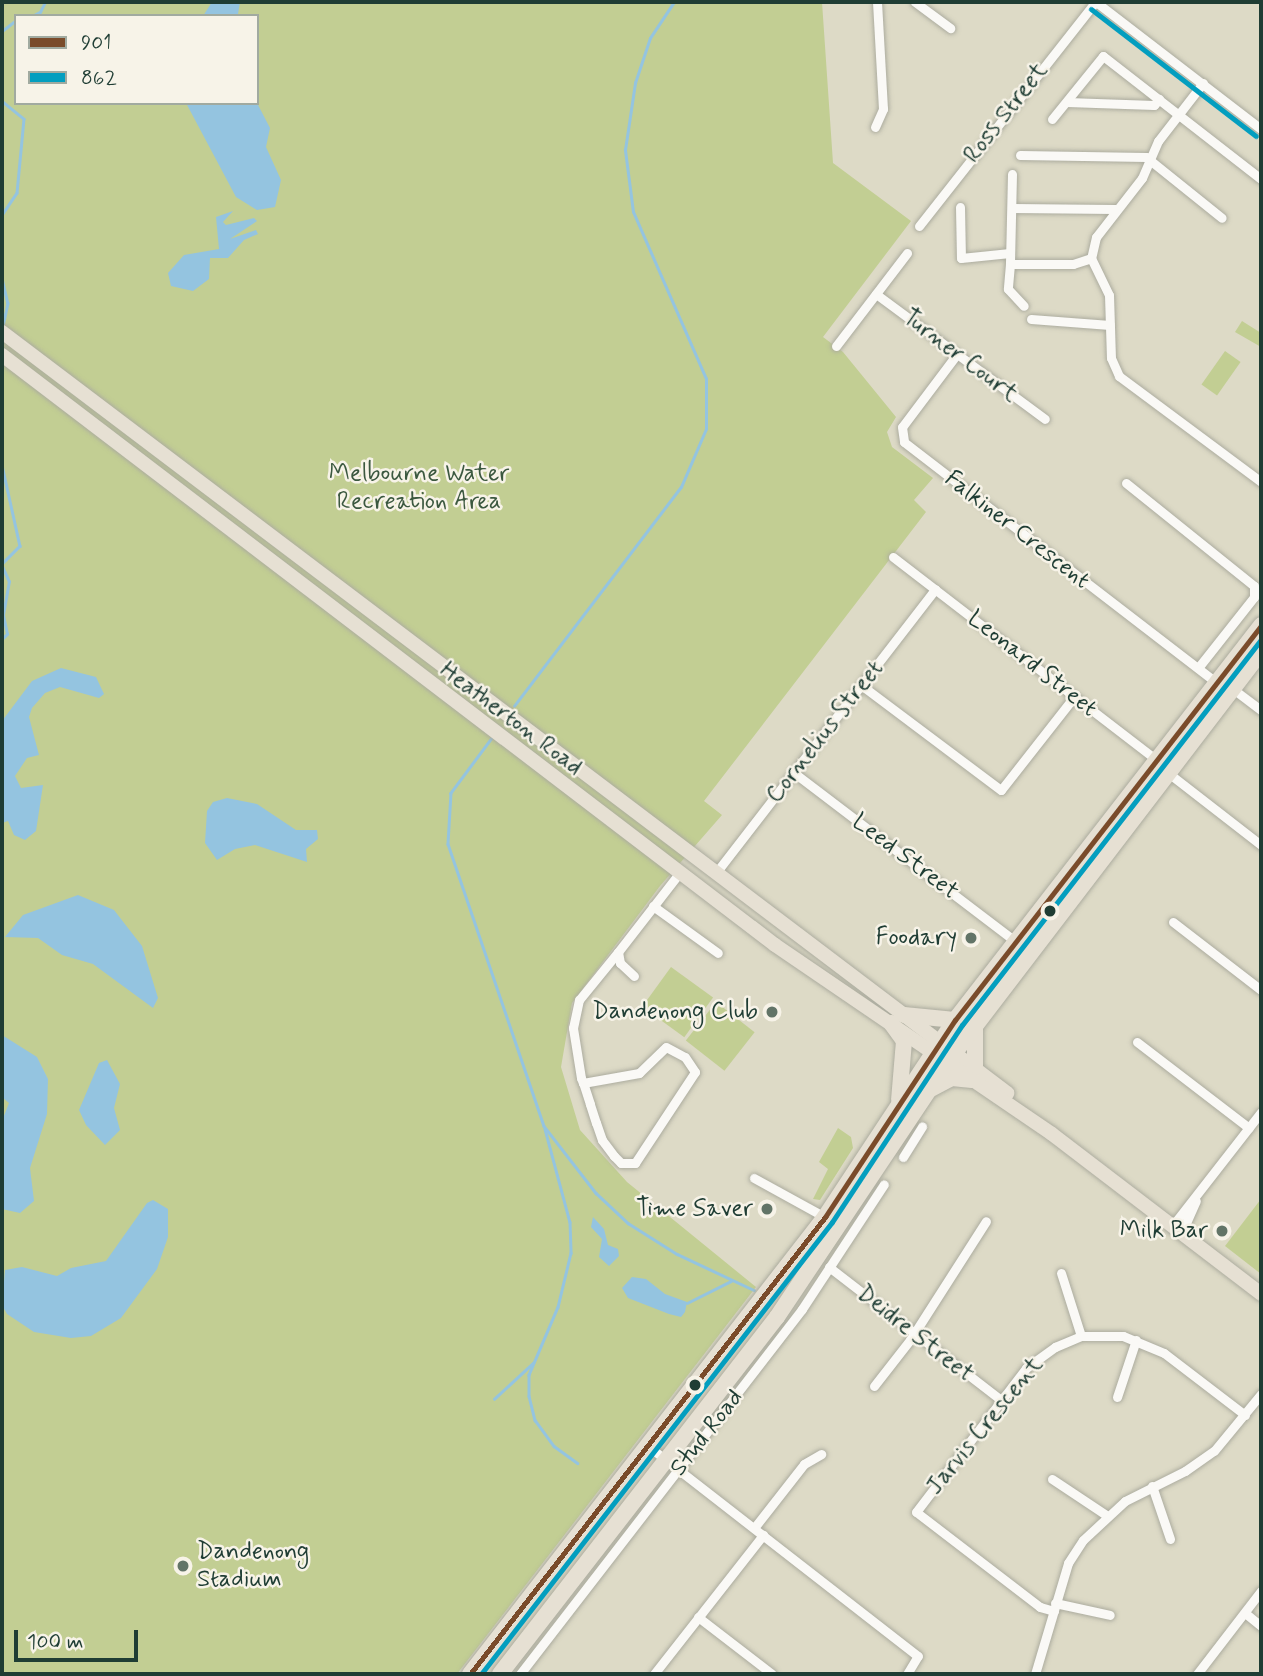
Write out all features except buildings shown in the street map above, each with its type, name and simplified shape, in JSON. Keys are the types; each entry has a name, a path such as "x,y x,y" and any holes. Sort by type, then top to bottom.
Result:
{"highway":[{"name":"Stud Road","path":"470,1674 825,1217 899,1100 955,1020 1155,758 1261,625"},
{"name":"Stud Road","path":"500,1674 672,1464 907,1138 929,1090 951,1057 1261,652"},
{"path":"1216,682 1233,689"},
{"path":"899,1100 904,1047 898,1019 955,1020"},
{"path":"929,1090 952,1078 974,1074 971,1051 975,1026"}],"main road":[{"name":"Heatherton Road","path":"2,332 692,856 898,1019"},
{"name":"Heatherton Road","path":"2,355 704,890 937,1046 1261,1294"},
{"path":"680,872 692,856"},
{"path":"704,890 715,874"}],"street":[{"path":"875,127 883,109 877,2"},
{"path":"915,2 950,28"},
{"path":"1096,2 1261,129"},
{"name":"Ross Street","path":"919,226 1096,2"},
{"path":"1052,118 1103,56 1261,179"},
{"path":"1203,83 1150,159 1142,178 1115,209 1096,237 1091,258 1107,286 1111,358 1123,381 1261,482"},
{"path":"1067,102 1154,104 1158,99"},
{"path":"1020,155 1150,159 1222,218"},
{"path":"1012,174 1008,289 1024,306"},
{"path":"960,207 961,258 1010,258 1073,264 1091,258"},
{"path":"1012,208 1115,209"},
{"path":"836,346 907,253"},
{"name":"Turner Court","path":"876,294 1045,419"},
{"path":"1031,319 1110,325"},
{"name":"Falkiner Crescent","path":"957,354 902,426 904,442 1216,682"},
{"path":"1126,483 1254,586 1254,597 1198,668"},
{"name":"Leonard Street","path":"893,557 1155,758 1167,773 1261,845"},
{"name":"Cornelius Street","path":"715,874 934,589"},
{"path":"861,685 1001,790 1074,697"},
{"path":"1233,689 1261,710"},
{"name":"Leed Street","path":"793,772 1016,943"},
{"path":"583,1083 639,1073 666,1047 685,1056 695,1072 647,1150 628,1165 614,1156 602,1139 583,1083 575,1048 574,1012 680,872"},
{"path":"653,906 718,953"},
{"path":"1173,922 1261,990"},
{"path":"618,951 620,963 634,976"},
{"path":"1137,1042 1249,1128"},
{"path":"1177,1229 1199,1193 1261,1112"},
{"path":"903,1157 907,1138 922,1127"},
{"path":"754,1178 825,1217"},
{"name":"Stud Road","path":"520,1674 672,1464 829,1267 884,1184"},
{"path":"874,1386 913,1334 986,1221"},
{"name":"Deidre Street","path":"829,1267 1001,1400"},
{"path":"1061,1273 1081,1336"},
{"name":"Jarvis Crescent","path":"1054,1607 1040,1607 916,1512 1001,1400 1035,1360 1081,1336 1111,1335 1136,1340 1164,1353 1245,1415"},
{"path":"1117,1397 1136,1340"},
{"path":"1035,1674 1069,1563 1106,1515 1206,1457 1261,1394"},
{"path":"648,1446 923,1655 907,1674"},
{"path":"754,1528 804,1464 821,1454"},
{"path":"1052,1479 1106,1515"},
{"path":"1152,1486 1170,1539"},
{"path":"654,1674 762,1535"},
{"path":"1197,1674 1261,1591"},
{"path":"1054,1607 1110,1615"},
{"path":"1245,1613 1261,1626"},
{"path":"698,1617 772,1674"}],"green space":[{"name":"Melbourne Water Recreation Area","path":"2,2 822,2 833,163 911,221 823,337 843,352 896,417 887,432 892,447 933,478 914,500 926,512 704,801 722,815 660,886 572,1003 561,1067 580,1130 627,1182 756,1287 457,1674 2,1674"},
{"path":"1242,321 1261,333 1261,347 1235,332"},
{"path":"1225,351 1241,362 1217,395 1201,385"},
{"path":"671,967 713,998 684,1037 642,1007"},
{"path":"716,1002 755,1032 724,1071 686,1041"},
{"path":"838,1128 851,1137 853,1148 820,1200 813,1199 828,1169 819,1162"},
{"path":"1261,1199 1261,1274 1225,1246"}],"water":[{"path":"212,2 240,2 238,14 204,14"},
{"path":"187,105 258,105 270,128 266,147 281,180 275,207 257,210 236,197"},
{"path":"233,211 223,222 226,225 254,218 257,221 230,239 256,230 258,234 244,240 228,258 210,258 209,279 193,291 171,286 168,273 184,255 219,249 216,217"},
{"path":"61,668 96,677 104,694 99,698 60,687 45,693 32,708 29,717 39,755 27,758 15,776 21,788 43,785 36,831 25,840 14,835 8,821 2,823 2,721 32,681"},
{"path":"227,798 257,804 296,830 317,830 318,839 306,849 307,862 255,845 235,849 217,860 205,843 207,811 213,802"},
{"path":"78,895 114,910 142,946 158,998 153,1008 93,964 62,955 38,938 5,937 23,915"},
{"path":"2,1035 37,1057 48,1079 47,1114 30,1168 34,1201 20,1213 2,1209 2,1121 9,1103 2,1097"},
{"path":"107,1060 120,1084 114,1108 120,1130 105,1145 86,1125 79,1110 99,1063"},
{"path":"153,1200 168,1209 168,1237 157,1269 121,1318 91,1336 71,1338 34,1332 7,1314 2,1305 5,1270 22,1267 57,1276 71,1268 106,1261 147,1203"},
{"path":"593,1217 604,1229 608,1245 618,1249 619,1256 609,1266 599,1257 602,1239 591,1227"},
{"path":"632,1277 646,1279 665,1294 687,1302 685,1312 681,1317 628,1298 622,1288"}],"waterway":[{"path":"36,14 45,2"},
{"path":"514,706 681,487 706,429 706,379 633,212 625,150 635,83 650,38 674,2"},
{"path":"2,31 14,22"},
{"path":"2,101 24,119 17,193 2,215"},
{"path":"2,278 8,303 3,326"},
{"path":"2,465 20,546 2,564"},
{"path":"2,566 9,582 3,615 7,634 2,639"},
{"path":"492,738 451,793 448,844 544,1126 596,1193 628,1223 677,1254 754,1290"},
{"path":"545,1129 570,1222 571,1253 558,1307 529,1375 529,1396 535,1420 554,1446 577,1463"},
{"path":"687,1303 731,1281"},
{"path":"494,1399 533,1363"}],"transit line":[{"name":"862","path":"1091,9 1256,136"},
{"name":"901","path":"470,1674 825,1217 955,1020 1261,625"},
{"name":"862","path":"481,1674 832,1222 962,1025 1261,639"}],"place":[{"name":"Foodary","path":"971,938"},
{"name":"Dandenong Club","path":"772,1012"},
{"name":"Time Saver","path":"767,1209"},
{"name":"Milk Bar","path":"1222,1231"},
{"name":"Dandenong Stadium","path":"183,1566"}]}
